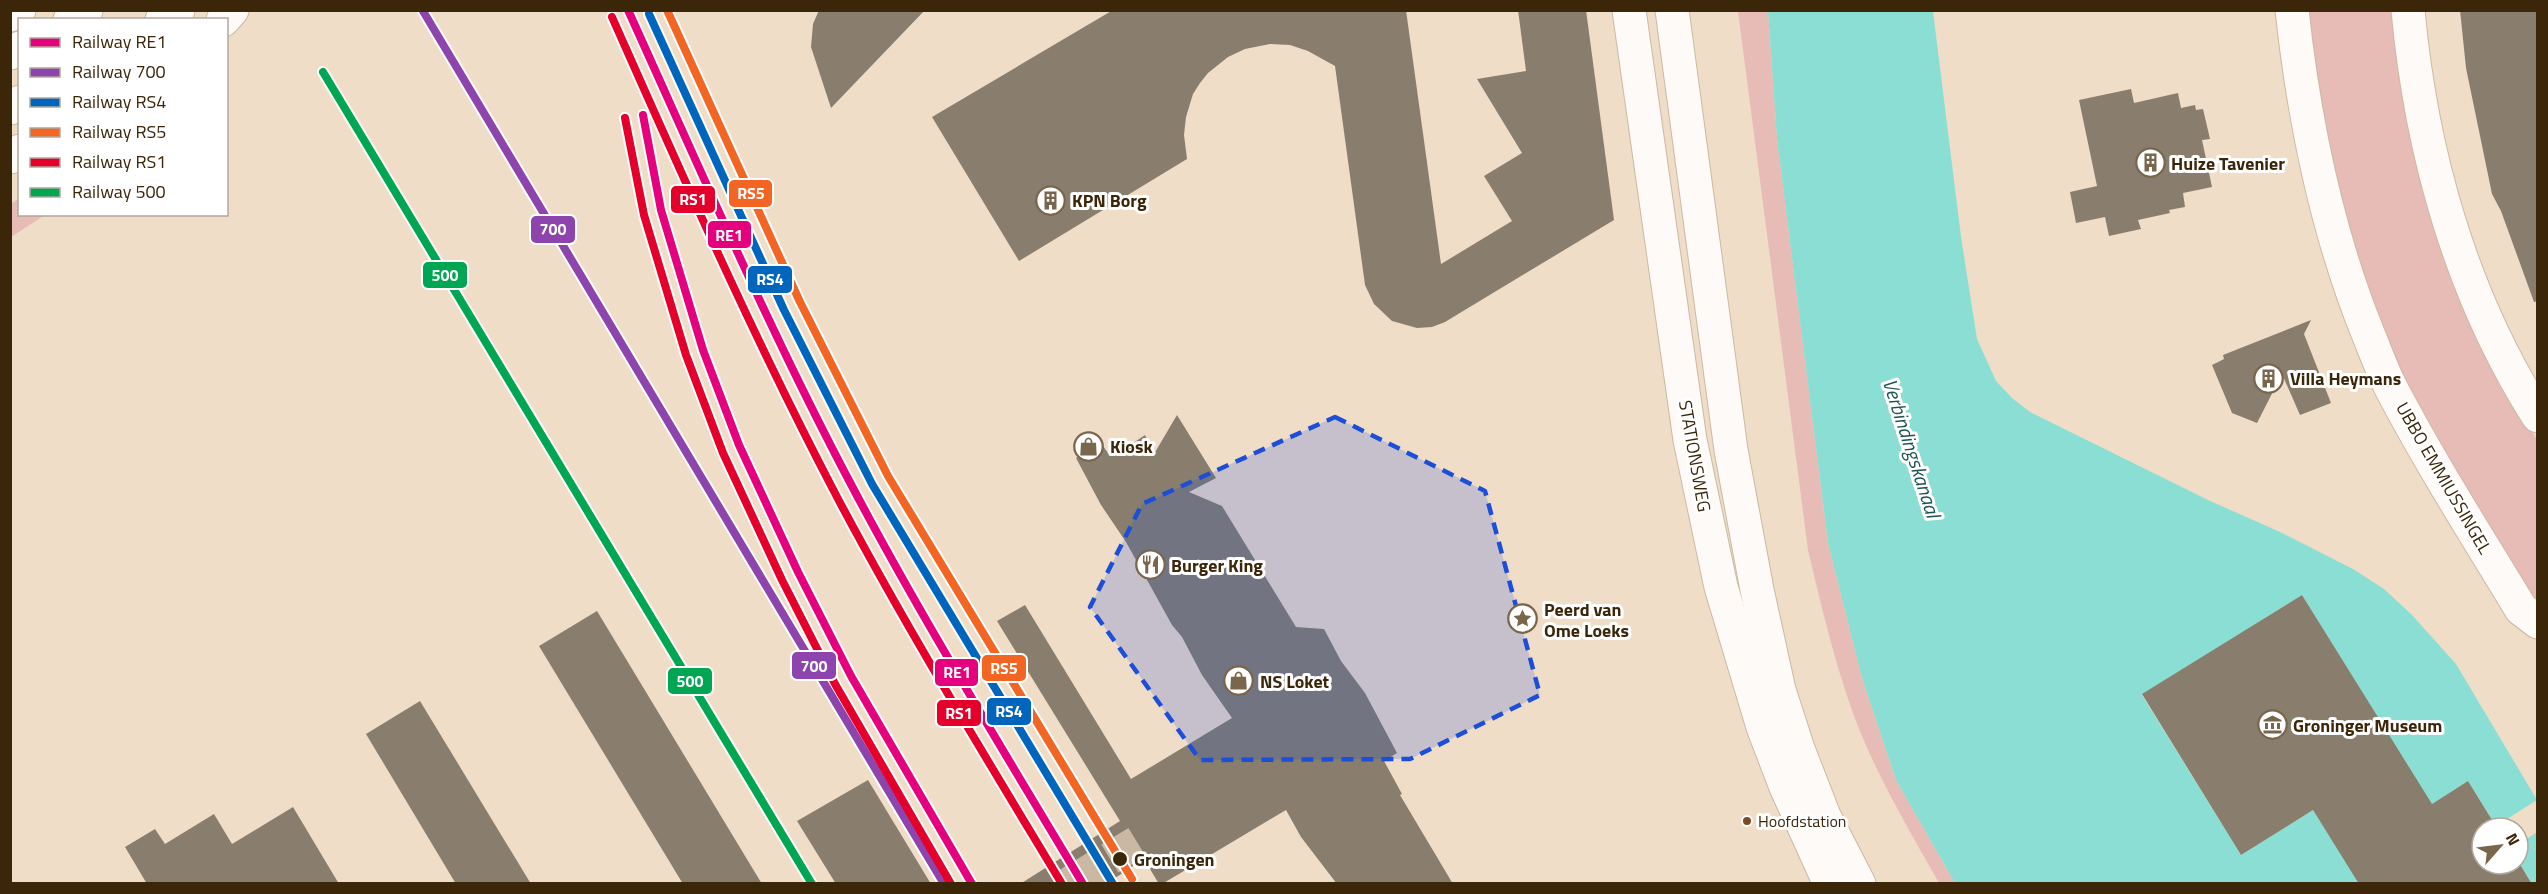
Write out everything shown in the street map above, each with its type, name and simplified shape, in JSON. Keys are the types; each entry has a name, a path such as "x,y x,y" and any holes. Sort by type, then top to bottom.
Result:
{"main road":[{"path":"10,15 19,10"},
{"path":"73,18 86,10"},
{"path":"165,18 178,10"},
{"name":"STATIONSWEG","path":"1629,10 1690,440 1721,587 1763,727 1786,787 1830,884"},
{"name":"STATIONSWEG","path":"1672,10 1731,450 1757,590 1779,690 1798,749 1824,816 1859,884"},
{"name":"UBBO EMMIUSSINGEL","path":"2292,10 2310,129 2327,206 2360,314 2390,385 2435,465 2522,609 2538,622"},
{"path":"2408,10 2412,59 2426,136 2446,212 2478,304 2522,391 2538,416"}],"highlighted area":[{"path":"1335,417 1485,491 1540,695 1410,759 1200,760 1090,607 1142,504"}],"shaded area":[{"path":"1738,11 1768,11 1777,138 1828,543 1862,678 1896,780 1955,883 1939,883 1882,779 1853,713 1823,612 1808,550"},
{"path":"2303,11 2396,11 2511,397 2537,440 2537,607 2400,380 2339,214"},
{"path":"18,199 18,216 43,216 11,237 11,204"}],"water":[{"name":"Verbindingskanaal","path":"1768,11 1933,11 1961,237 1977,339 1996,381 2030,412 2208,500 2280,532 2353,569 2384,589 2412,615 2456,664 2537,800 2512,816 2490,816 2468,781 2404,822 2401,755 2302,595 2142,695 2241,855 2313,810 2359,883 1955,883 1896,780 1862,678 1828,543 1777,138"},
{"path":"2537,832 2537,883 2532,883 2528,876 2530,876 2530,837"}],"building":[{"path":"819,10 925,10 831,108 811,47 813,24"},
{"name":"KPN Borg","path":"1113,10 1406,10 1441,264 1512,221 1484,176 1522,153 1477,79 1526,71 1518,10 1586,10 1614,220 1445,322 1432,327 1417,328 1392,321 1374,304 1365,285 1335,66 1308,51 1290,45 1270,44 1245,49 1228,57 1208,73 1200,83 1193,94 1186,117 1184,135 1187,159 1019,261 932,117"},
{"path":"2460,10 2538,10 2538,301 2534,302 2501,211 2492,194 2466,68"},
{"name":"Huize Tavenier","path":"2131,89 2134,103 2178,93 2181,108 2195,105 2196,110 2203,109 2210,139 2202,140 2212,187 2183,193 2185,207 2138,220 2141,229 2109,236 2105,217 2076,223 2070,192 2097,186 2079,100"},
{"name":"Villa Heymans","path":"2311,320 2304,334 2331,403 2300,415 2282,374 2257,423 2232,413 2212,365 2224,359 2223,355"},
{"path":"1177,415 1216,478 1189,492 1222,506 1296,627 1324,629 1341,661 1365,693 1397,753 1384,761 1402,794 1400,795 1453,884 1337,884 1301,837 1286,810 1162,884 1159,884 1144,859 1106,884 1020,884 1120,821 997,621 1025,605 1131,779 1232,718 1202,675 1182,637 1172,625 1076,458 1101,443 1110,456 1114,456 1145,435 1154,454"},
{"name":"Groninger Museum","path":"2302,595 2432,804 2468,781 2490,816 2470,816 2470,876 2527,876 2532,884 2359,884 2313,810 2241,855 2142,694"},
{"path":"597,611 762,884 683,884 539,646"},
{"path":"420,701 531,884 456,884 366,734"},
{"path":"868,780 931,884 836,884 797,821"},
{"path":"293,807 339,884 147,884 125,847 155,829 165,844 214,814 232,844"}],"tunnel":[{"path":"1068,884 1137,842"}],"rail line":[{"name":"RE1","path":"628,10 765,312 823,431 937,639 1083,884"},
{"name":"RS5","path":"667,10 800,302 888,476 1132,879"},
{"name":"700","path":"423,11 944,884"},
{"name":"RS4","path":"649,14 784,310 872,484 1113,884"},
{"name":"RS1","path":"612,17 749,319 837,497 919,644 1062,884"},
{"name":"500","path":"323,72 812,884"},
{"name":"RE1","path":"643,115 661,210 703,350 739,445 798,572 851,676 972,884"},
{"name":"RS1","path":"625,118 644,215 686,355 723,453 782,580 835,684 951,884"}],"place":[{"name":"Huize Tavenier","path":"2150,163"},
{"name":"KPN Borg","path":"1051,200"},
{"name":"Villa Heymans","path":"2269,378"},
{"name":"Kiosk","path":"1089,446"},
{"name":"Burger King","path":"1150,565"},
{"name":"Peerd van Ome Loeks","path":"1523,619"},
{"name":"NS Loket","path":"1239,681"},
{"name":"Groninger Museum","path":"2272,725"},
{"name":"Hoofdstation","path":"1747,821"},
{"name":"Groningen","path":"1120,859"}]}
